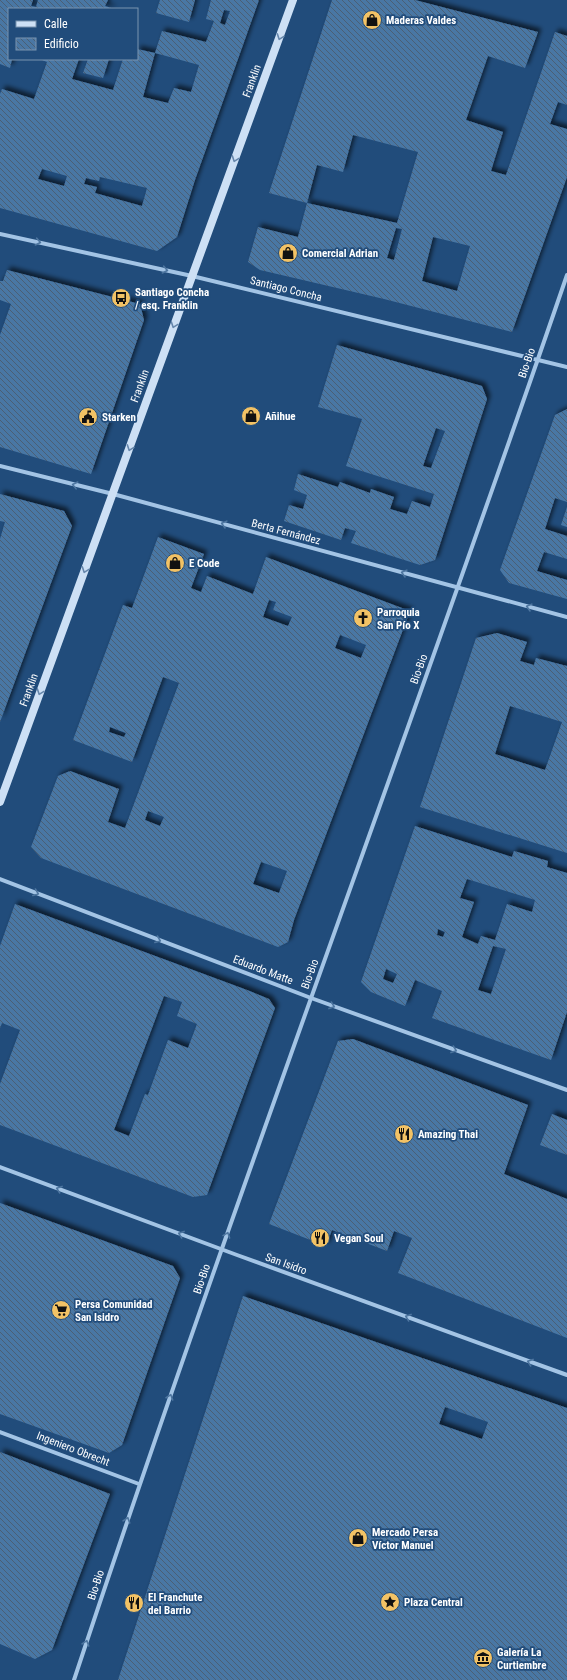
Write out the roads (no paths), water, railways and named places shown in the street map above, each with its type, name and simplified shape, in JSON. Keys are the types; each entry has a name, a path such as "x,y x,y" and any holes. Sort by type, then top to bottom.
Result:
{"main road":[{"name":"Franklin","path":"0,802 293,0"}],"street":[{"name":"Santiago Concha","path":"0,234 192,276 567,367"},
{"name":"Bio-Bio","path":"74,1680 139,1484 458,588 567,275"},
{"name":"Berta Fernández","path":"0,466 113,494 567,617"},
{"name":"Eduardo Matte","path":"0,879 311,998 567,1090"},
{"name":"San Isidro","path":"0,1167 222,1250 567,1375"},
{"name":"Ingeniero Obrecht","path":"0,1432 139,1484"}],"place":[{"name":"Maderas Valdes","path":"372,20"},
{"name":"Comercial Adrian","path":"288,253"},
{"name":"Santiago Concha / esq. Franklin","path":"121,298"},
{"name":"Añihue","path":"251,416"},
{"name":"Starken","path":"88,417"},
{"name":"E Code","path":"175,563"},
{"name":"Parroquia San Pío X","path":"363,618"},
{"name":"Amazing Thai","path":"404,1134"},
{"name":"Vegan Soul","path":"320,1238"},
{"name":"Persa Comunidad San Isidro","path":"61,1310"},
{"name":"Mercado Persa Víctor Manuel","path":"358,1538"},
{"name":"Plaza Central","path":"390,1602"},
{"name":"El Franchute del Barrio","path":"134,1603"},
{"name":"Galería La Curtiembre","path":"483,1658"}]}
